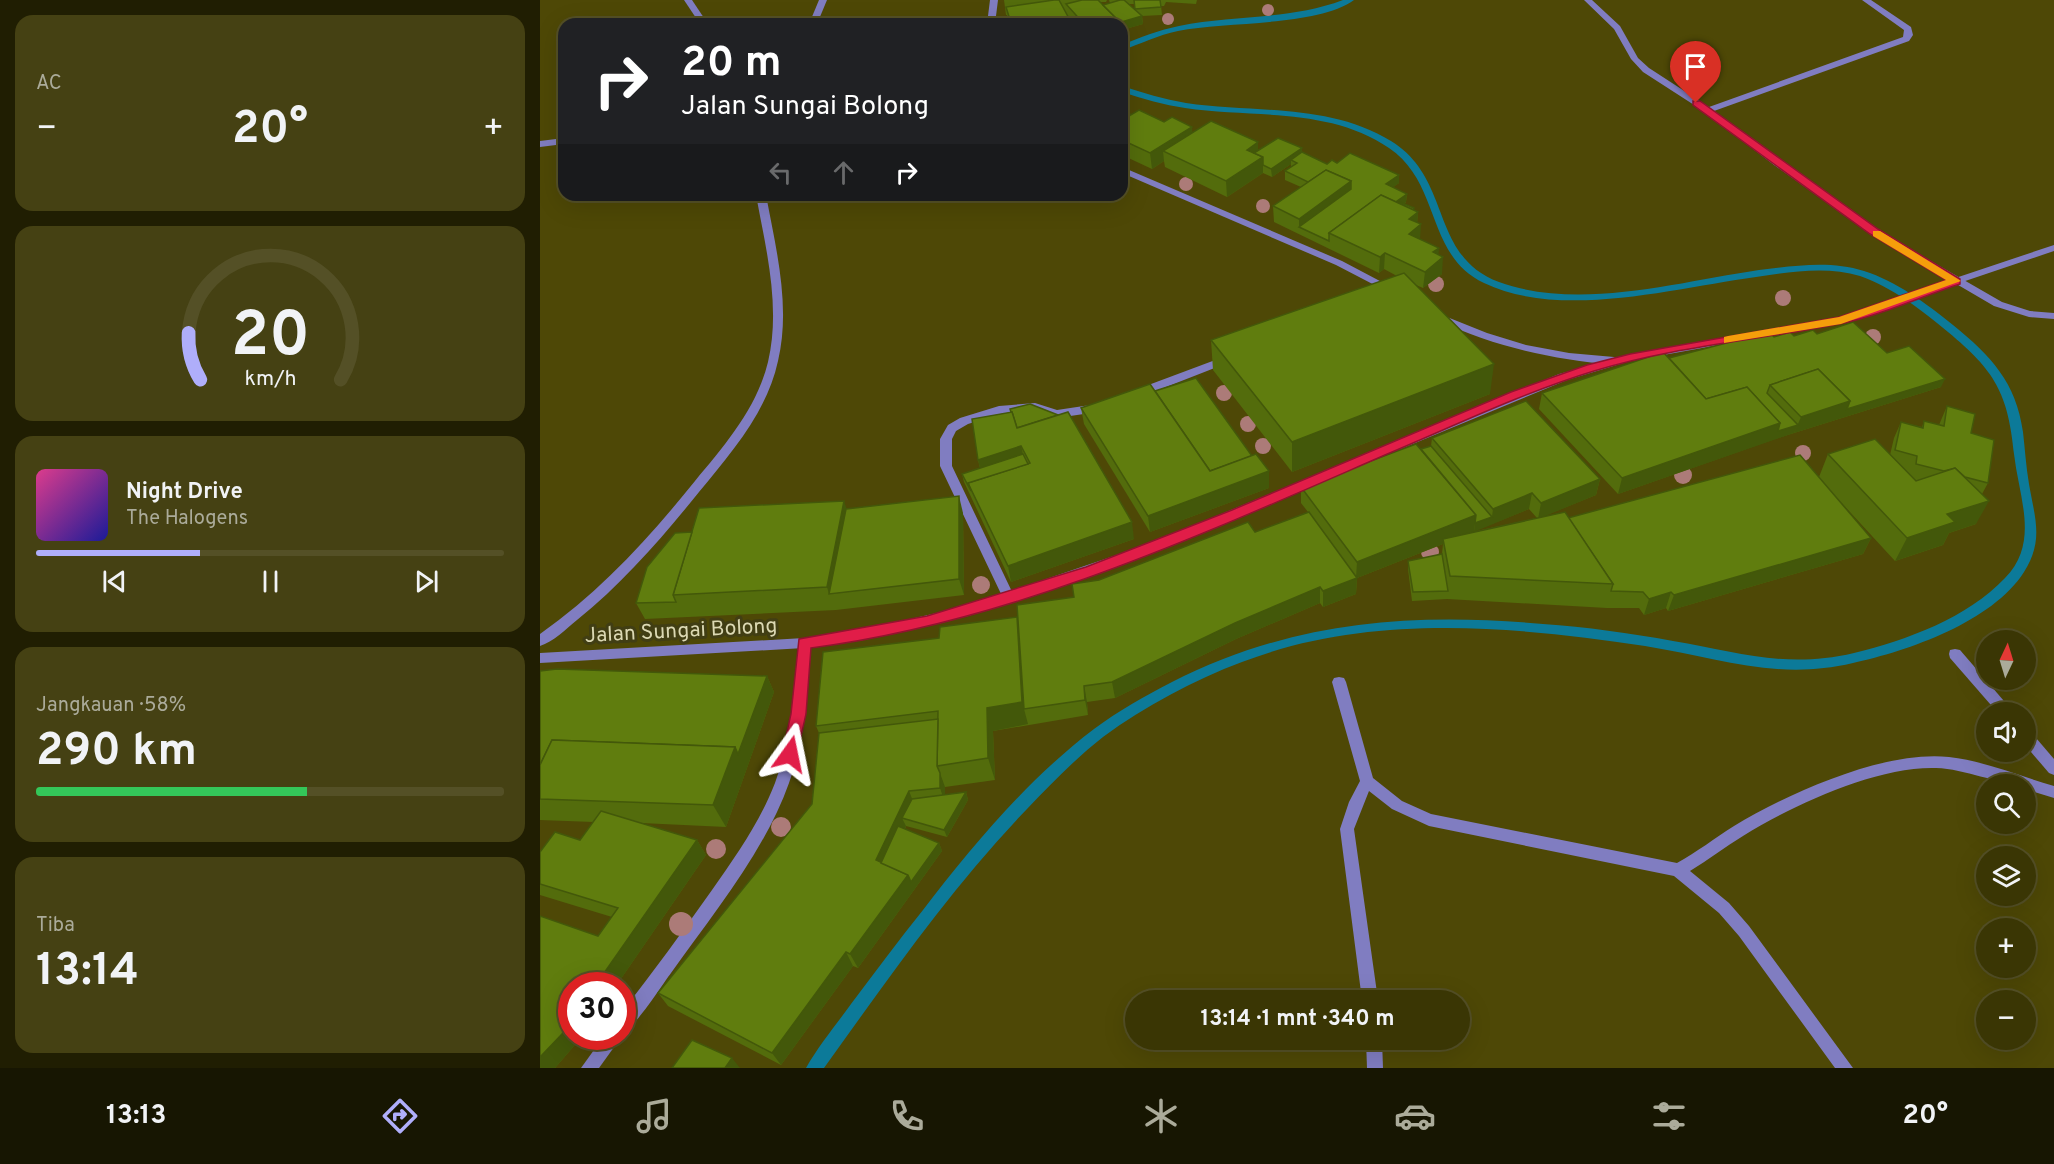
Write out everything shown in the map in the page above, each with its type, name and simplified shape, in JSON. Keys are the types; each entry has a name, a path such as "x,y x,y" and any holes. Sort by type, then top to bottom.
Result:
{"street":[{"path":"688,0 700,18"},
{"path":"816,18 823,0"},
{"path":"992,18 994,0"},
{"path":"1588,0 1617,28 1635,59 1646,70 1708,110 1874,232 1998,304 2029,314 2054,316"},
{"path":"1708,110 1906,39 1909,35 1908,29 1866,0"},
{"path":"540,144 558,142"},
{"path":"1128,173 1339,262 1398,294 1381,301"},
{"path":"540,641 566,624 605,591 648,548 737,437 760,397 773,362 777,325 777,287 762,201"},
{"name":"Jalan Sungai Bolong","path":"540,658 804,643 863,635 927,622 1009,598 1153,547 1515,395 1614,361 1841,320 2054,248"},
{"path":"1429,312 1476,334 1527,350 1570,358 1614,361"},
{"path":"1009,598 946,466 945,446 952,428 964,421 1008,408 1035,408 1057,414 1068,414 1118,400 1240,355"},
{"path":"636,1006 707,910 752,845 767,818 782,782 798,714 804,643"},
{"path":"1955,654 1996,702"},
{"path":"1339,682 1367,781 1397,805 1429,820 1678,870 1724,908 1744,931 1845,1068"},
{"path":"2036,748 2054,769"},
{"path":"1678,870 1740,830 1821,790 1896,766 1933,762 1960,765 2054,792"},
{"path":"1367,781 1356,802 1347,829 1369,990"},
{"path":"590,1068 604,1050"},
{"path":"1374,1050 1375,1068"}],"building":[{"path":"1059,0 1069,18 1009,18 1006,7"},
{"path":"1082,0 1098,0 1116,18 1079,18 1066,4"},
{"path":"1124,0 1142,16 1128,20 1128,18 1116,18 1103,5"},
{"path":"1134,0 1160,0 1161,7 1135,9"},
{"path":"1139,110 1164,122 1172,117 1192,127 1150,153 1128,143 1128,116"},
{"path":"1211,121 1258,142 1247,150 1263,157 1226,181 1163,151"},
{"path":"1278,138 1302,148 1271,169 1263,165 1263,157 1254,153"},
{"path":"1302,152 1327,164 1332,160 1337,163 1350,153 1399,175 1386,184 1407,194 1397,201 1414,208 1413,210 1381,195 1329,233 1329,241 1299,227 1351,189 1351,181 1326,170 1308,182 1285,171 1297,163 1291,160"},
{"path":"1326,170 1351,181 1299,219 1273,206"},
{"path":"1381,195 1418,212 1409,219 1421,224 1409,234 1439,248 1433,252 1443,257 1425,272 1385,253 1380,257 1329,233"},
{"path":"1404,273 1494,364 1292,442 1211,340"},
{"path":"1853,322 1887,353 1909,346 1945,379 1847,409 1850,401 1818,369 1770,385 1767,393 1798,425 1778,431 1780,423 1747,387 1706,399 1669,358 1757,335 1771,334 1774,337 1790,332 1794,336 1813,330 1817,334"},
{"path":"1663,352 1706,399 1747,387 1780,423 1622,478 1542,393"},
{"path":"1818,369 1850,401 1801,417 1770,385"},
{"path":"1196,378 1252,456 1210,471 1155,391"},
{"path":"1150,384 1210,471 1256,454 1269,471 1148,516 1081,408"},
{"path":"1526,401 1600,479 1541,503 1532,493 1493,509 1432,438"},
{"path":"1030,404 1058,415 1017,428 1010,409"},
{"path":"1947,406 1975,414 1971,433 1994,440 1988,483 1965,477 1955,468 1944,471 1916,464 1917,456 1895,450 1901,422 1923,428 1924,421 1944,426"},
{"path":"1012,412 1017,428 1068,412 1132,522 1008,566 968,483 1030,463 1021,446 978,460 972,419"},
{"path":"1875,439 1916,481 1955,468 1989,501 1947,514 1955,522 1907,538 1828,454"},
{"path":"1416,444 1476,515 1357,562 1301,487"},
{"path":"1431,446 1492,517 1475,523 1476,515 1421,449"},
{"path":"1023,454 1028,464 968,483 971,491 962,474"},
{"path":"1800,455 1871,538 1674,595 1671,592 1649,599 1643,592 1611,591 1613,584 1568,518"},
{"path":"959,496 959,579 829,594 846,509"},
{"path":"844,501 827,587 673,595 699,508"},
{"path":"1309,512 1357,578 1323,591 1320,587 1235,623 1112,682 1084,686 1085,700 1024,709 1017,605 1074,597 1072,584 1099,580 1248,522 1255,532"},
{"path":"1565,512 1613,584 1450,576 1443,539"},
{"path":"692,532 673,595 676,602 636,603 647,567 675,533"},
{"path":"1442,554 1448,591 1413,592 1408,561"},
{"path":"1017,617 1022,702 987,708 988,758 937,766 938,711 816,726 823,652 939,638 940,627"},
{"path":"557,669 767,676 738,754 735,747 552,740 540,765 540,671"},
{"path":"938,719 937,766 940,773 940,788 909,791 876,860 908,875 850,954 846,952 772,1053 658,993 812,804 819,733"},
{"path":"552,740 735,747 713,805 540,799 540,765"},
{"path":"966,792 944,830 902,818 912,799"},
{"path":"601,811 697,840 605,972 558,972 558,1038 540,1057 540,916 598,936 618,908 540,884 540,852 555,832 580,840"},
{"path":"898,826 939,843 911,882 908,875 881,863"},
{"path":"692,1040 732,1058 725,1068 672,1068"}],"waterway":[{"path":"1128,45 1178,28 1296,16 1324,10 1350,0"},
{"path":"814,1068 940,899 1009,818 1046,780 1084,745 1127,714 1175,687 1236,658 1333,632 1433,623 1569,631 1674,646 1761,663 1790,666 1818,665 1888,649 1926,635 1961,618 1992,598 2016,576 2029,552 2031,528 2018,435 2013,409 2004,385 1979,354 1961,337 1897,290 1850,270 1815,268 1769,272 1612,295 1580,297 1521,292 1486,281 1464,266 1450,247 1426,183 1412,162 1390,144 1359,129 1326,119 1188,106 1155,100 1128,91"}],"slow traffic":[{"path":"1728,340 1841,320 1956,281 1877,233"}],"route":[{"path":"790,754 798,714 804,643 863,635 927,622 1090,571 1237,513 1563,376 1630,358 1841,320 1956,281 1874,232 1696,103"}]}
